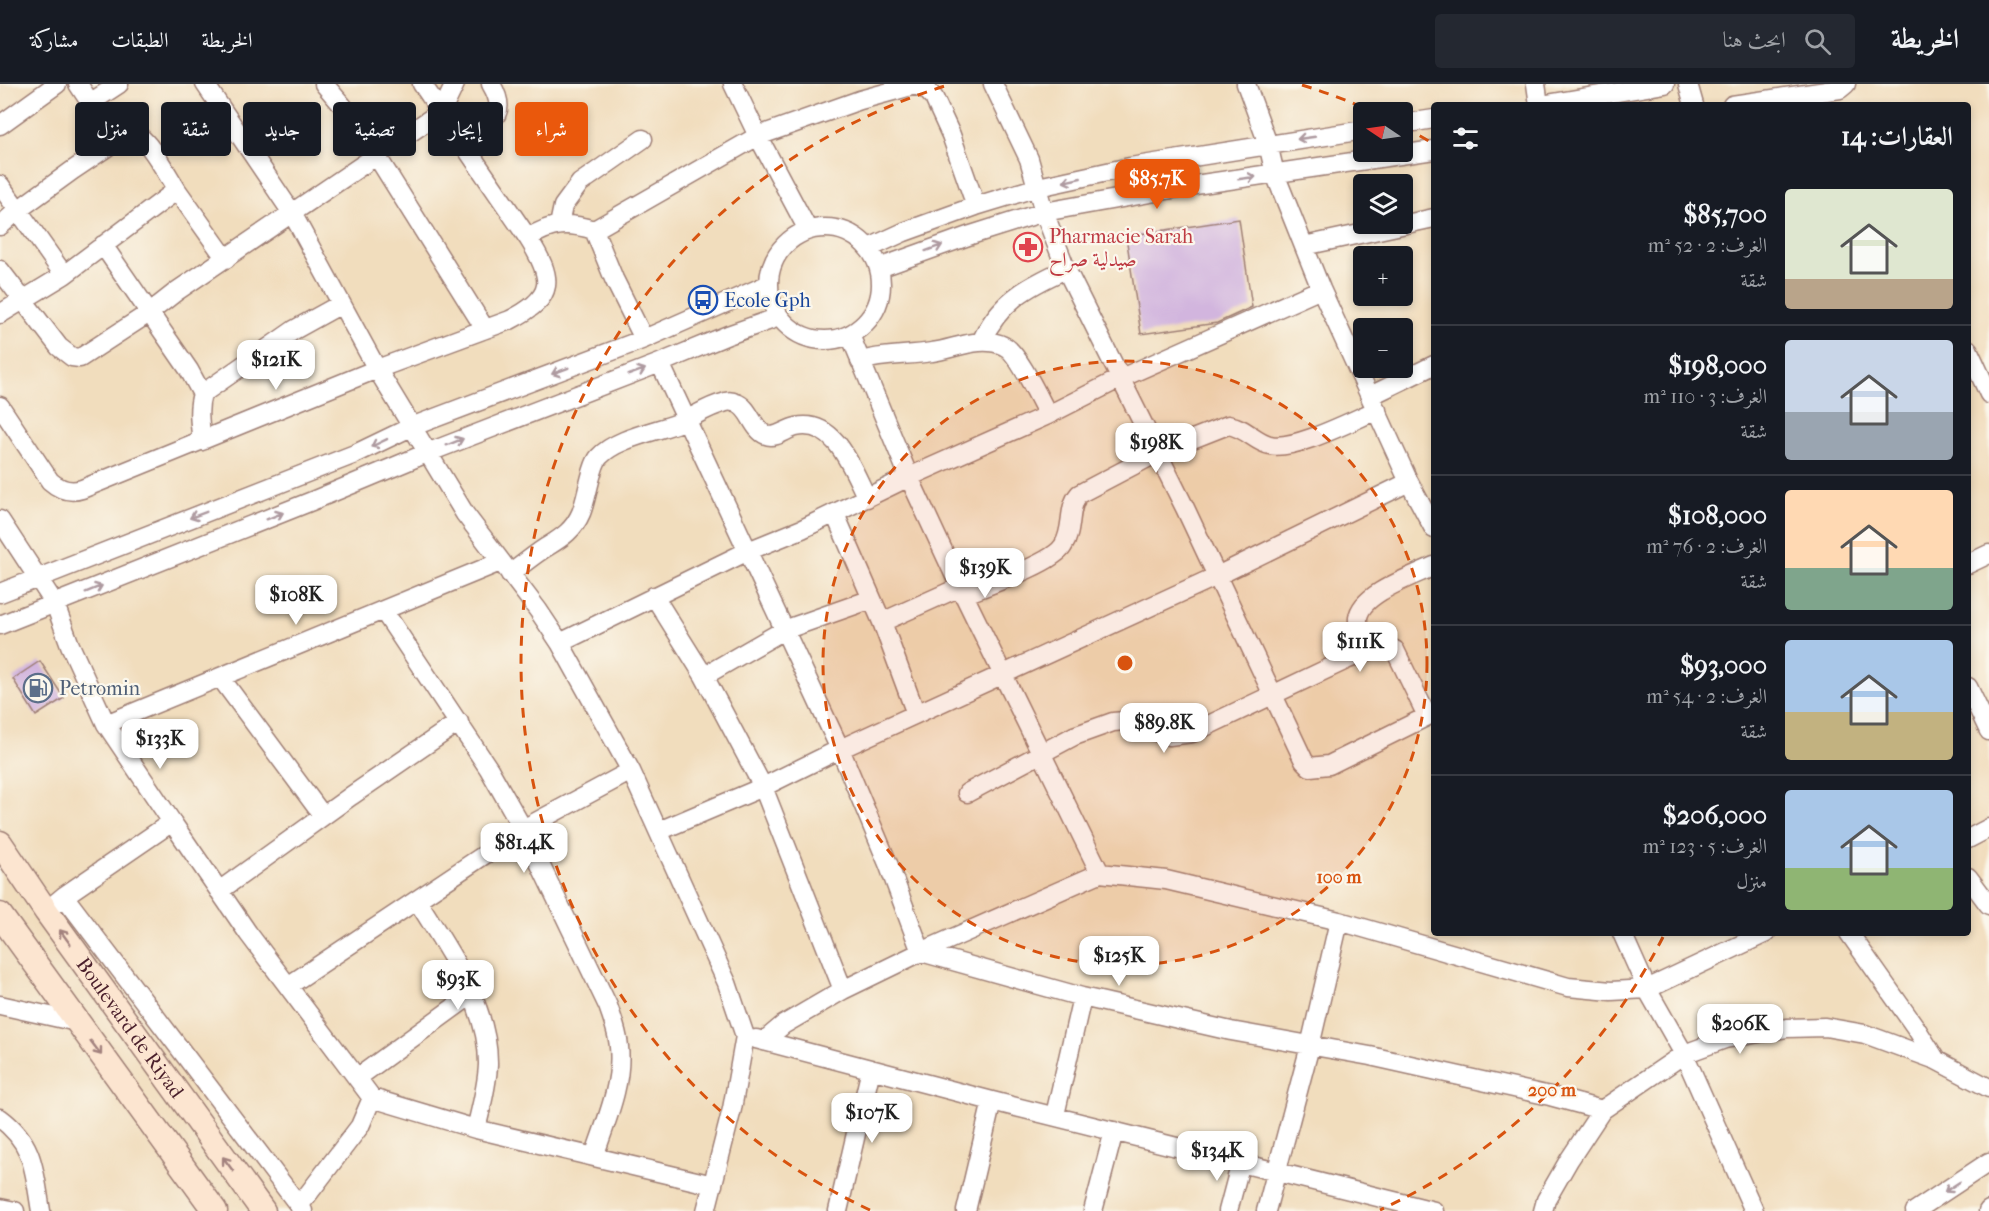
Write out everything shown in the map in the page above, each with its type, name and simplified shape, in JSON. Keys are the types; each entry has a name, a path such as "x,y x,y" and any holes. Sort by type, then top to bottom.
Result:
{"main road":[{"name":"Boulevard de Riyad","path":"0,843 46,911 263,1211"},
{"name":"Boulevard de Riyad","path":"0,915 215,1211"}],"street":[{"path":"0,125 57,84"},
{"path":"78,84 89,102"},
{"path":"92,102 119,84"},
{"path":"205,84 292,213 377,369 465,514 560,643 631,771 727,982 746,1036 732,1109 706,1211"},
{"path":"324,84 339,102"},
{"path":"422,84 435,102"},
{"path":"446,102 455,84"},
{"path":"491,84 500,102"},
{"path":"733,84 808,230"},
{"path":"967,793 1074,736 1113,722 1125,721 1169,736 1192,733 1272,695 1368,650 1383,645 1395,651 1431,715 1329,765 1310,767 1304,761 1272,695 1217,576 1065,269 1044,212 1029,159 993,84"},
{"path":"1246,84 1268,144 1275,174 1321,289 1409,482 1431,523"},
{"path":"1536,84 1539,102"},
{"path":"1558,102 1665,84"},
{"path":"1688,84 1693,102"},
{"path":"528,238 548,227 559,225 594,230 758,136 860,100 915,85 927,90 938,106 976,206"},
{"path":"1754,102 1843,90"},
{"path":"1413,122 1431,119"},
{"path":"868,248 904,232 976,206 1038,187 1130,167 1353,132"},
{"path":"559,225 563,206 580,183 643,139"},
{"path":"149,146 226,259"},
{"path":"879,268 1044,212 1195,185 1431,150"},
{"path":"0,226 18,210 96,156"},
{"path":"0,270 59,347 72,357 80,358 376,156 485,329"},
{"path":"0,406 50,481 56,486 75,492 377,369 526,312 543,296 546,287 543,261 473,156"},
{"path":"0,185 64,275"},
{"path":"0,314 64,275 177,190"},
{"path":"1304,246 1431,219"},
{"path":"825,227 841,230 856,237 868,248 879,268 881,283 879,299 873,313 863,326 835,339 811,338 790,328 779,317 774,307 769,284 772,266 780,250 792,238 808,230 825,227"},
{"path":"594,230 614,279 644,339"},
{"path":"104,245 189,370 202,394"},
{"path":"981,342 989,325 1008,303 1034,284 1065,269"},
{"path":"0,592 355,454 411,427 644,339 769,284"},
{"path":"560,643 748,551 835,514 909,477 1048,415 1119,379 1321,289"},
{"path":"202,441 199,402 202,394 294,330 340,304"},
{"path":"0,625 301,506 427,453 779,317"},
{"path":"850,334 909,477 1040,754 1100,873"},
{"path":"860,361 874,357 932,352 957,345 981,342 1005,346 1016,356 1048,415"},
{"path":"1971,355 1989,394"},
{"path":"660,363 840,749 889,866 921,952"},
{"path":"882,622 1039,563 1054,554 1062,548 1067,538 1072,504 1079,494 1156,453 1228,424 1247,431 1269,446 1287,446 1374,403 1431,366"},
{"path":"106,724 383,610 505,568 540,552 574,528 589,491 597,459 607,450 685,420 726,401 736,402 742,406 759,431 766,435 772,436 796,426 818,429 827,433 840,447 867,498"},
{"path":"659,831 763,787 840,749 1217,576 1409,482"},
{"path":"835,514 882,622 916,714"},
{"path":"0,520 55,604 70,645 106,724 219,891 372,1098 476,1129 713,1185"},
{"path":"1971,563 1989,554"},
{"path":"1368,650 1361,635 1358,616 1364,605 1374,595 1431,567"},
{"path":"654,596 704,676 763,787 843,990"},
{"path":"704,676 784,630 872,599"},
{"path":"383,610 489,769 523,829 608,1006 620,1050 616,1086 594,1157"},
{"path":"220,678 323,816"},
{"path":"1971,694 1989,731"},
{"path":"219,891 459,722"},
{"path":"288,986 523,829 631,771"},
{"path":"46,911 64,896 172,822"},
{"path":"1971,837 1989,828"},
{"path":"764,1041 783,1025 843,990 921,952 1100,873 1166,880 1339,921 1568,987 1611,991 1647,989 1736,939 1751,936"},
{"path":"1971,881 1989,905"},
{"path":"64,896 301,1209 360,1126 372,1098"},
{"path":"417,900 448,950 471,995 484,1038 488,1064 476,1129"},
{"path":"1266,1211 1310,1046 1339,921"},
{"path":"1623,936 1647,989 1684,1054 1754,1211"},
{"path":"1851,936 1936,1060"},
{"path":"921,952 1082,997 1310,1046 1370,1056 1602,1110"},
{"path":"357,1078 471,995"},
{"path":"1055,1115 1082,997"},
{"path":"0,1005 77,1022"},
{"path":"1543,1211 1546,1200 1569,1160 1602,1110 1684,1054 1725,1039 1762,1032 1825,1027 1865,1034 1936,1060 1989,1088"},
{"path":"746,1036 992,1101 1434,1211"},
{"path":"837,1211 871,1069"},
{"path":"966,1211 992,1101"},
{"path":"0,1118 16,1131 28,1147 41,1211"},
{"path":"1093,1211 1114,1131"},
{"path":"1227,1211 1241,1162"},
{"path":"1915,1211 1989,1162"},
{"path":"0,1208 15,1211"}],"building":[{"path":"1239,219 1252,307 1217,323 1141,334 1126,236"},
{"name":"Petromin","path":"40,661 64,698 36,716 13,679"}],"place":[{"name":"Pharmacie Sarah صيدلية صراح","path":"1028,247"},
{"name":"Ecole Gph","path":"703,300"},
{"name":"Petromin","path":"38,688"}]}
